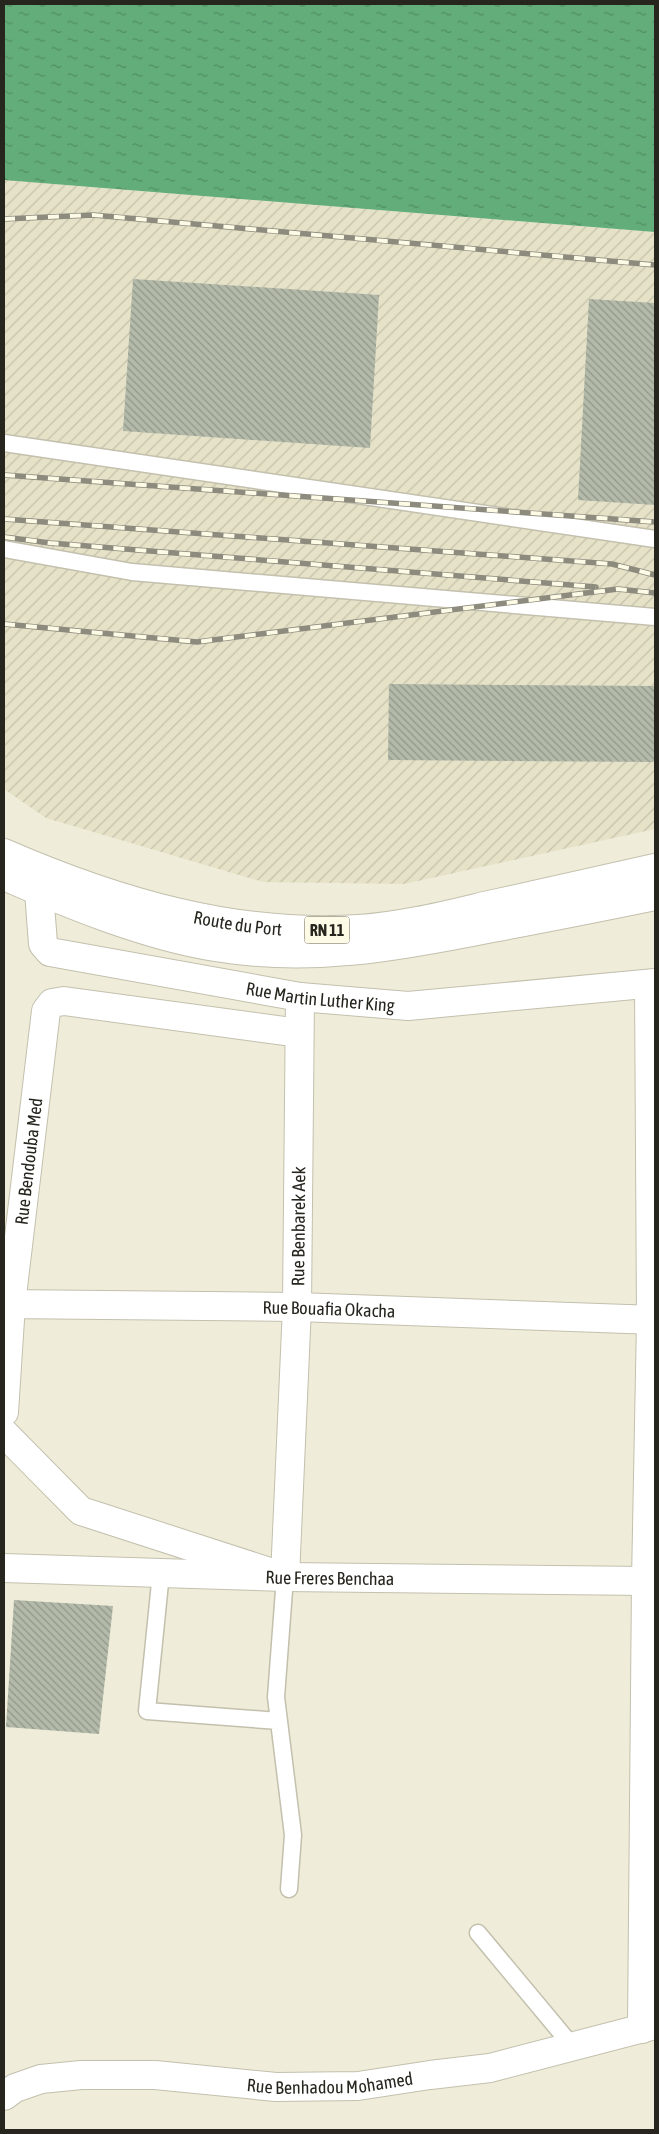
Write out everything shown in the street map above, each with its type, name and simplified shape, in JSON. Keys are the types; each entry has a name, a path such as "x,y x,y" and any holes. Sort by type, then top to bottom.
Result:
{"street":[{"name":"Route du Port","path":"4,853 106,893 172,912 226,923 316,930 360,929 418,921 655,868"},
{"name":"Route du Port","path":"4,876 119,921 166,936 214,947 266,953 323,954 367,951 420,943 655,896"},
{"name":"Rue Martin Luther King","path":"39,891 43,944 50,952 300,997 408,1006 652,983"},
{"path":"649,2027 653,1320 652,983"},
{"name":"Rue Benbarek Aek","path":"285,1576 297,1307 300,997"},
{"name":"Rue Bendouba Med","path":"4,1412 7,1304 46,1011 52,1003 64,1000 299,1033"},
{"name":"Rue Bouafia Okacha","path":"7,1304 297,1307 653,1320"},
{"path":"4,1433 81,1511 285,1576"},
{"name":"Rue Freres Benchaa","path":"4,1568 285,1576 651,1582"},
{"name":"Rue Benhadou Mohamed","path":"4,2096 14,2088 41,2078 81,2075 155,2075 276,2087 358,2086 490,2068 649,2027"}],"lane":[{"path":"4,443 655,539"},
{"path":"4,549 132,572 655,616"},
{"path":"161,1573 147,1711 279,1720"},
{"path":"285,1576 276,1697 292,1835 289,1889"},
{"path":"478,1933 573,2047"}],"shaded area":[{"path":"4,180 655,232 655,829 404,884 263,882 46,818 4,789"}],"water":[{"path":"4,4 655,4 655,232 4,180"}],"building":[{"path":"133,279 379,295 370,448 123,431"},
{"path":"589,299 655,303 655,505 578,500"},
{"path":"389,684 655,686 655,762 388,760"},
{"path":"14,1600 113,1606 99,1734 6,1727"}],"railway":[{"path":"4,219 93,215 655,265"},
{"path":"4,475 655,522"},
{"path":"4,519 612,564 655,575"},
{"path":"4,537 50,543 596,587"},
{"path":"4,624 197,642 618,589 655,593"}]}
